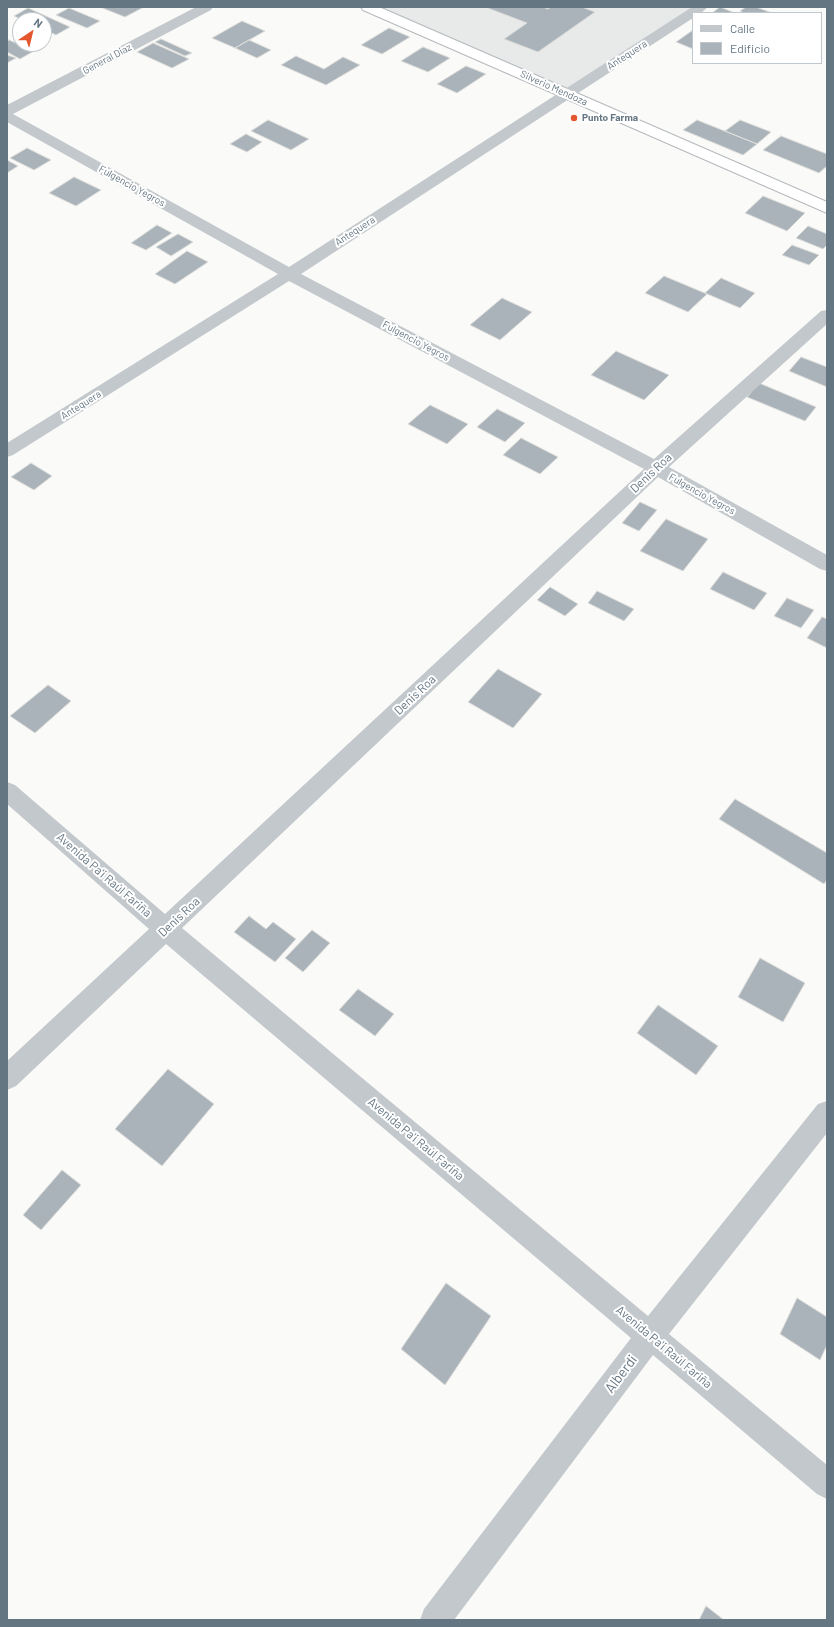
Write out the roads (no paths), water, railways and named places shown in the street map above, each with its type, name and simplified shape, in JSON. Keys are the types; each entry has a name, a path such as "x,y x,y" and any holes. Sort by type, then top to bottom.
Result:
{"highway":[{"name":"Silverio Mendoza","path":"368,7 827,208"}],"street":[{"name":"General Diaz","path":"7,111 206,7"},
{"name":"Antequera","path":"7,452 289,274 692,13"},
{"name":"Fulgencio Yegros","path":"7,116 289,274 656,468 827,564"},
{"name":"Denis Roa","path":"7,1078 656,468 827,315"},
{"name":"Avenida Pa'i Raúl Fariña","path":"7,791 166,929 827,1484"},
{"name":"Alberdi","path":"435,1620 650,1336 827,1113"}],"place":[{"name":"Punto Farma","path":"574,118"}]}
